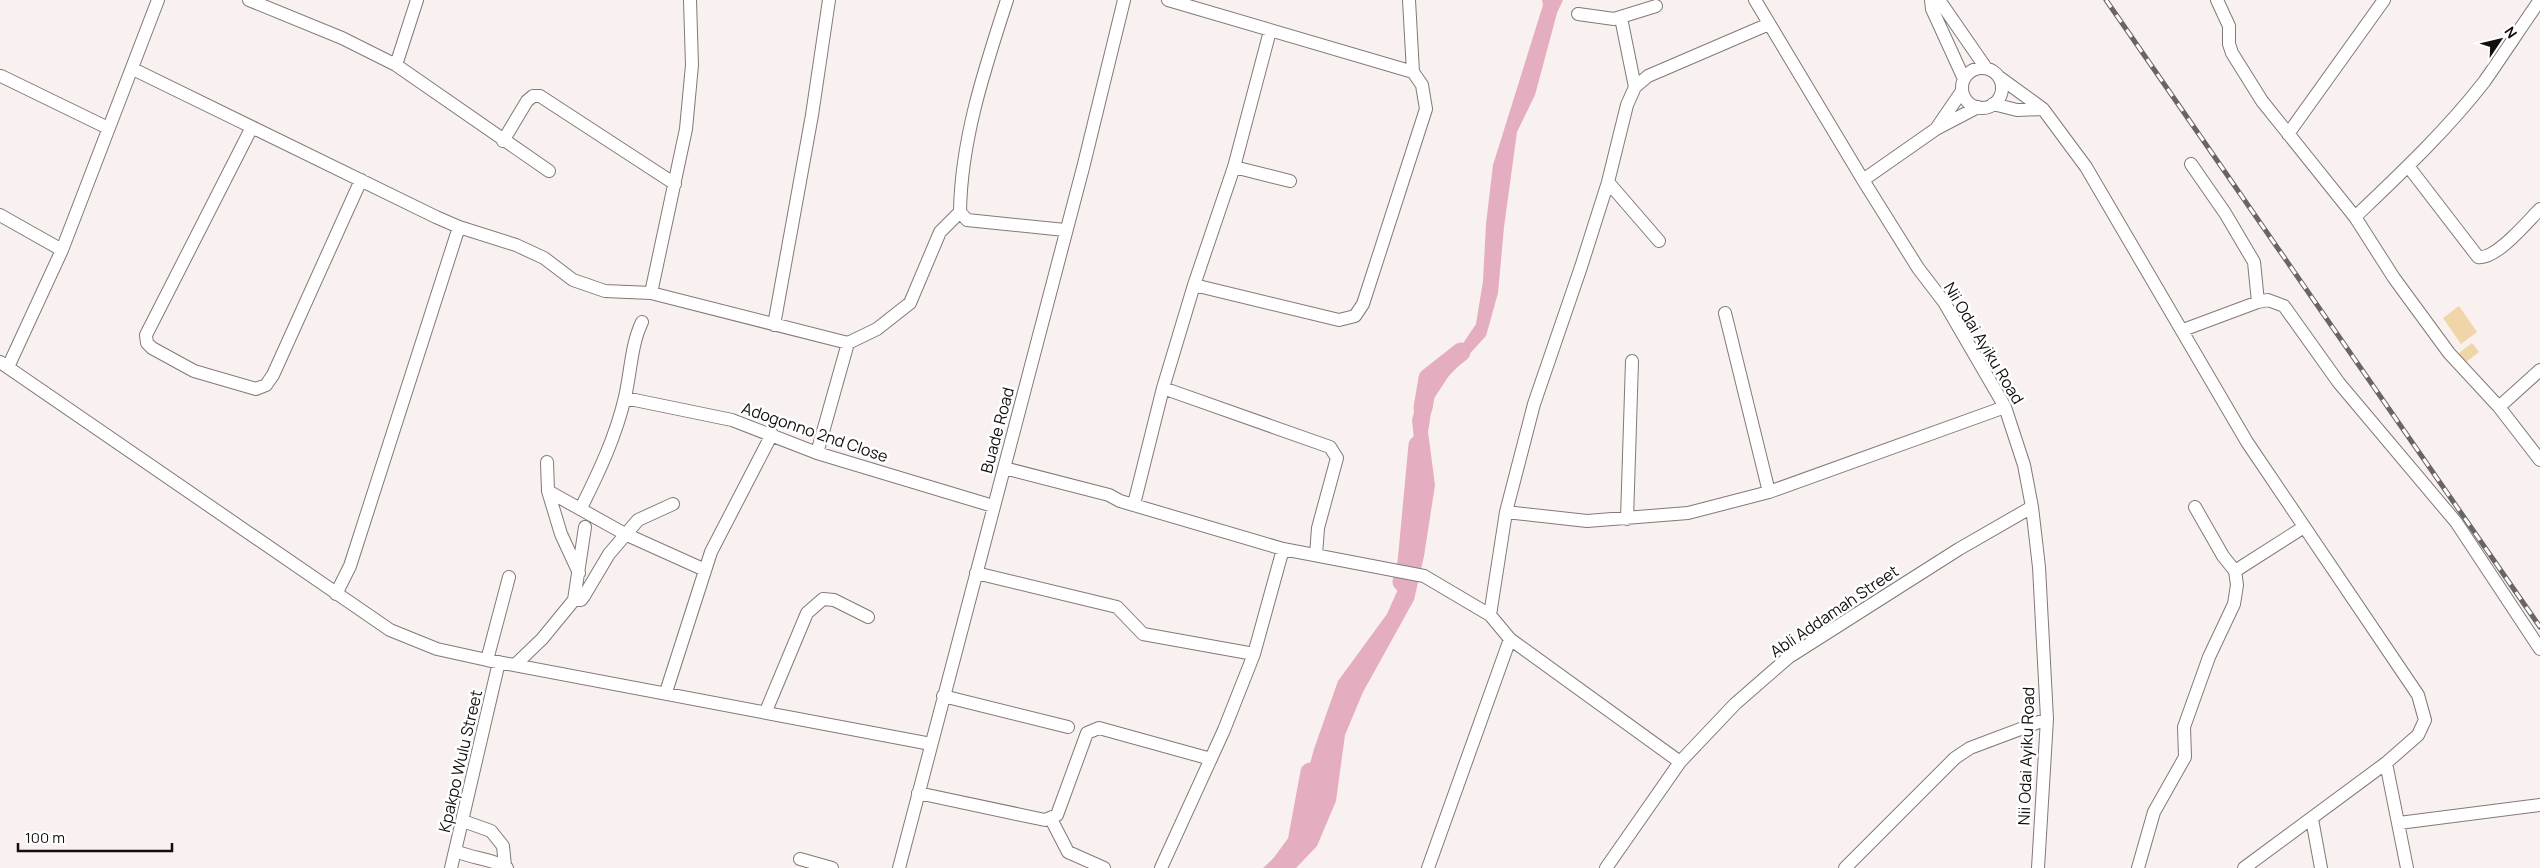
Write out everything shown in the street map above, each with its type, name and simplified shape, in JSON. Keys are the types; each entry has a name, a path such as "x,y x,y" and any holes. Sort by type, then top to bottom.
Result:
{"street":[{"path":"158,0 62,250 4,364 390,630 437,649 493,661 666,692 930,744"},
{"path":"249,0 342,38 396,65 503,141 549,171"},
{"path":"396,65 418,0"},
{"path":"651,293 686,129 692,65 690,0"},
{"path":"774,325 812,115 828,0"},
{"path":"1007,0 978,91 960,194 960,212 967,220 1065,230"},
{"name":"Buade Road","path":"899,868 1124,0"},
{"path":"1168,0 1414,72"},
{"path":"1194,285 1339,320 1354,316 1363,304 1426,109 1422,85 1414,72 1409,0"},
{"name":"Nii Odai Ayiku Road","path":"1755,0 1918,268 1944,302 2005,407 2024,464 2032,507 2039,567 2047,719 2038,868"},
{"path":"1931,0 1932,9 1968,102 1978,107"},
{"path":"1939,0 1986,68 2043,110 2086,167 2247,442 2418,696 2425,720 2418,735 2386,763 2244,868"},
{"path":"2217,0 2229,26 2229,44 2241,70 2288,134 2355,217 2394,278 2449,352 2498,407 2540,460"},
{"path":"2288,134 2384,0"},
{"path":"2355,217 2408,166 2484,82 2540,0"},
{"path":"1578,14 1621,18 1656,6"},
{"path":"1621,18 1635,88"},
{"path":"1490,615 1506,512 1534,404 1608,182 1627,105 1635,88 1648,76 1769,24"},
{"path":"1134,504 1163,388 1194,285 1234,167 1270,31"},
{"path":"1936,129 1973,70 1986,68"},
{"path":"133,69 459,227 501,240 544,258 573,280 605,291 651,293 848,344 877,329 903,311 910,303 940,232 960,212"},
{"path":"1,76 108,128"},
{"path":"1993,104 2001,92 1998,77"},
{"path":"503,141 527,101 533,96 540,96 675,184"},
{"path":"1863,180 1936,129 1978,107 1993,104 2017,110 2043,110"},
{"path":"252,127 146,335 147,343 152,348 194,371 256,389 266,385 273,375 361,180"},
{"path":"2191,164 2225,212 2254,262 2258,302"},
{"path":"2408,166 2478,257 2483,258 2497,251 2540,209"},
{"path":"1234,167 1290,181"},
{"path":"1608,182 1659,241"},
{"path":"0,216 62,250"},
{"path":"336,594 350,566 459,227"},
{"path":"2183,330 2258,302 2268,300 2284,306 2339,383 2456,522 2540,649"},
{"path":"1725,313 1769,492"},
{"path":"581,508 603,465 625,398 633,356 634,338 642,322"},
{"path":"817,453 848,344"},
{"path":"1627,519 1632,361"},
{"path":"2498,407 2540,370"},
{"path":"1163,388 1330,447 1335,452 1338,458 1318,528 1316,555"},
{"name":"Adogonno 2nd Close","path":"625,398 732,420 817,453 993,506"},
{"path":"1506,512 1587,521 1688,513 1769,492 2005,407"},
{"path":"666,692 711,552 772,434"},
{"path":"547,462 548,491 560,534 579,573"},
{"path":"1004,468 1099,492 1283,549 1424,576 1490,615 1510,638 1680,762"},
{"path":"548,491 625,534 705,570"},
{"path":"574,600 581,600 609,554 638,520 673,504"},
{"name":"Abli Addamah Street","path":"1606,868 1680,762 1734,704 1789,657 1959,549 2032,507"},
{"path":"2138,868 2154,812 2185,756 2184,727 2209,657 2234,604 2237,585 2235,571 2223,556 2195,507"},
{"path":"516,664 542,638 574,600 585,527"},
{"path":"2235,571 2304,527"},
{"path":"1162,868 1211,759 1254,654 1283,549"},
{"path":"976,573 1117,607 1144,634 1254,654"},
{"name":"Kpakpo Wulu Street","path":"451,868 463,821 509,577"},
{"path":"766,711 807,613 815,605 823,599 834,600 868,617"},
{"path":"1428,868 1510,638"},
{"path":"943,696 1068,727"},
{"path":"1845,868 1955,758 1970,748 2047,719"},
{"path":"918,793 1045,820 1051,819 1057,815 1087,733 1092,730 1104,729 1211,759"},
{"path":"2386,763 2407,868"},
{"path":"2399,823 2540,804"},
{"path":"1051,819 1068,852 1104,868"},
{"path":"2312,819 2321,868"},
{"path":"456,851 506,867 503,846 491,831 463,821"},
{"path":"800,859 832,868"}],"shaded area":[{"path":"1542,0 1563,0 1557,13 1535,95 1517,132 1504,227 1498,293 1486,336 1448,377 1433,400 1428,432 1435,485 1424,556 1414,600 1363,692 1345,735 1336,801 1317,846 1296,868 1263,868 1291,842 1306,814 1305,782 1314,749 1338,681 1387,614 1399,587 1411,547 1420,500 1412,420 1419,393 1460,348 1476,324 1483,281 1486,224 1493,165 1543,5"},
{"path":"2459,306 2477,332 2461,344 2443,318"},
{"path":"2472,343 2479,352 2466,362 2459,353"}],"waterway":[{"path":"1423,408 1428,378 1461,352"},
{"path":"1402,582 1407,563 1418,445"},
{"path":"1278,868 1297,842 1310,772"}],"railway":[{"path":"2106,0 2540,627"}]}
